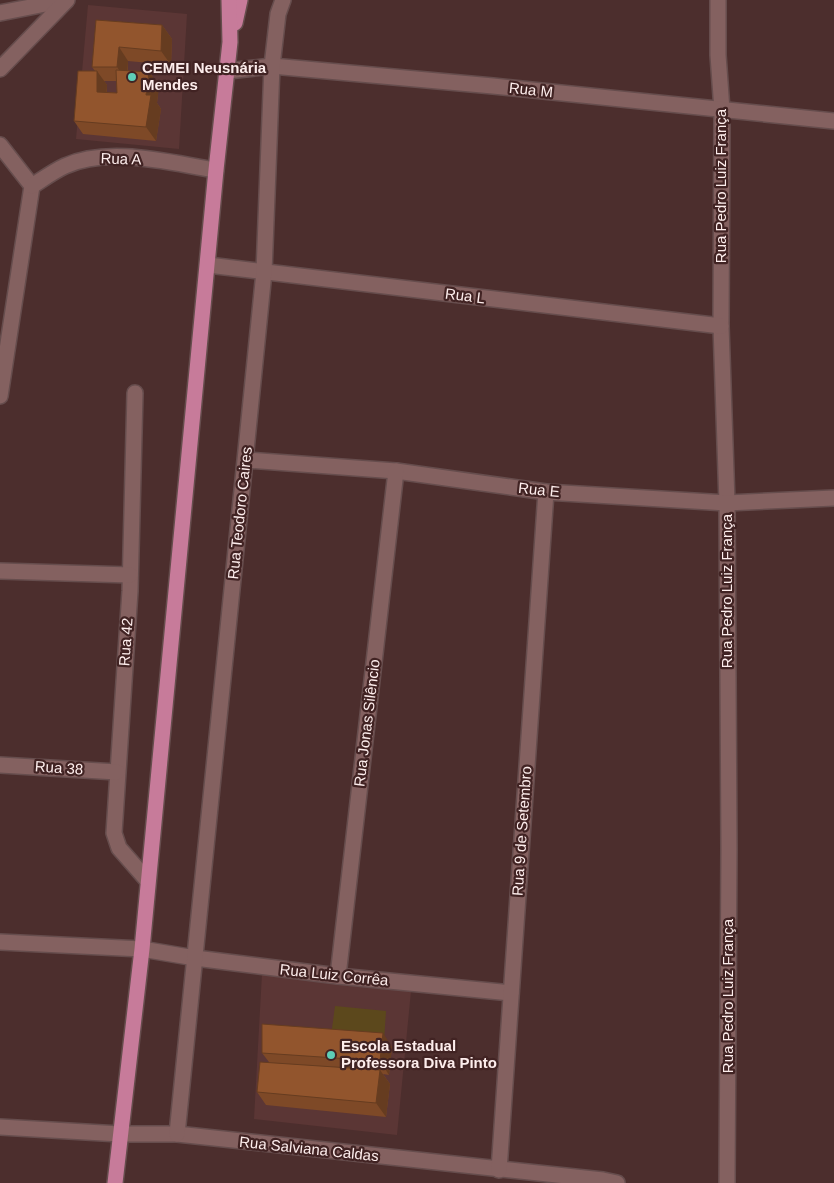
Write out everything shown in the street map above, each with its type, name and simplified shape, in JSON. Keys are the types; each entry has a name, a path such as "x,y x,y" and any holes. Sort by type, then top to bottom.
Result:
{"main road":[{"path":"116,1183 142,949 147,880 216,170 228,71 230,42 229,0"},
{"path":"230,42 240,0"}],"street":[{"path":"0,13 66,0"},
{"path":"0,70 66,0"},
{"name":"Rua Teodoro Caires","path":"177,1134 264,272 272,66 278,14 283,0"},
{"name":"Rua Pedro Luiz França","path":"718,0 718,55 722,110 721,326 727,502 729,849 727,1183"},
{"name":"Rua M","path":"228,71 272,66 493,86 834,121"},
{"path":"0,145 32,186 0,396"},
{"name":"Rua A","path":"32,186 65,166 93,158 135,158 216,170"},
{"name":"Rua L","path":"208,265 721,326"},
{"name":"Rua 42","path":"135,393 130,575 114,833 119,848 147,880"},
{"name":"Rua E","path":"246,460 396,471 546,492 727,502 834,498"},
{"name":"Rua Jonas Silêncio","path":"338,976 396,471"},
{"name":"Rua 9 de Setembro","path":"499,1170 546,492"},
{"path":"0,571 130,575"},
{"name":"Rua 38","path":"0,765 117,772"},
{"name":"Rua Luiz Corrêa","path":"0,942 142,949 195,958 338,976 511,993"},
{"name":"Rua Salviana Caldas","path":"0,1127 120,1134 177,1134 607,1182"}],"shaded area":[{"name":"CEMEI Neusnária Mendes","path":"88,5 187,14 179,149 76,139"},
{"name":"Escola Estadual Professora Diva Pinto","path":"262,974 411,991 397,1135 254,1119"},
{"path":"335,1006 386,1011 384,1041 331,1036"}],"building":[{"path":"96,20 162,25 161,51 119,47 117,67 92,67"},
{"path":"116,70 149,72 146,95 151,95 146,127 74,121 78,71 97,71 97,92 117,93"},
{"path":"262,1024 383,1033 380,1061 262,1053"},
{"path":"260,1062 380,1070 376,1103 257,1092"}],"place":[{"name":"CEMEI Neusnária Mendes","path":"132,77"},
{"name":"Escola Estadual Professora Diva Pinto","path":"331,1055"}]}
